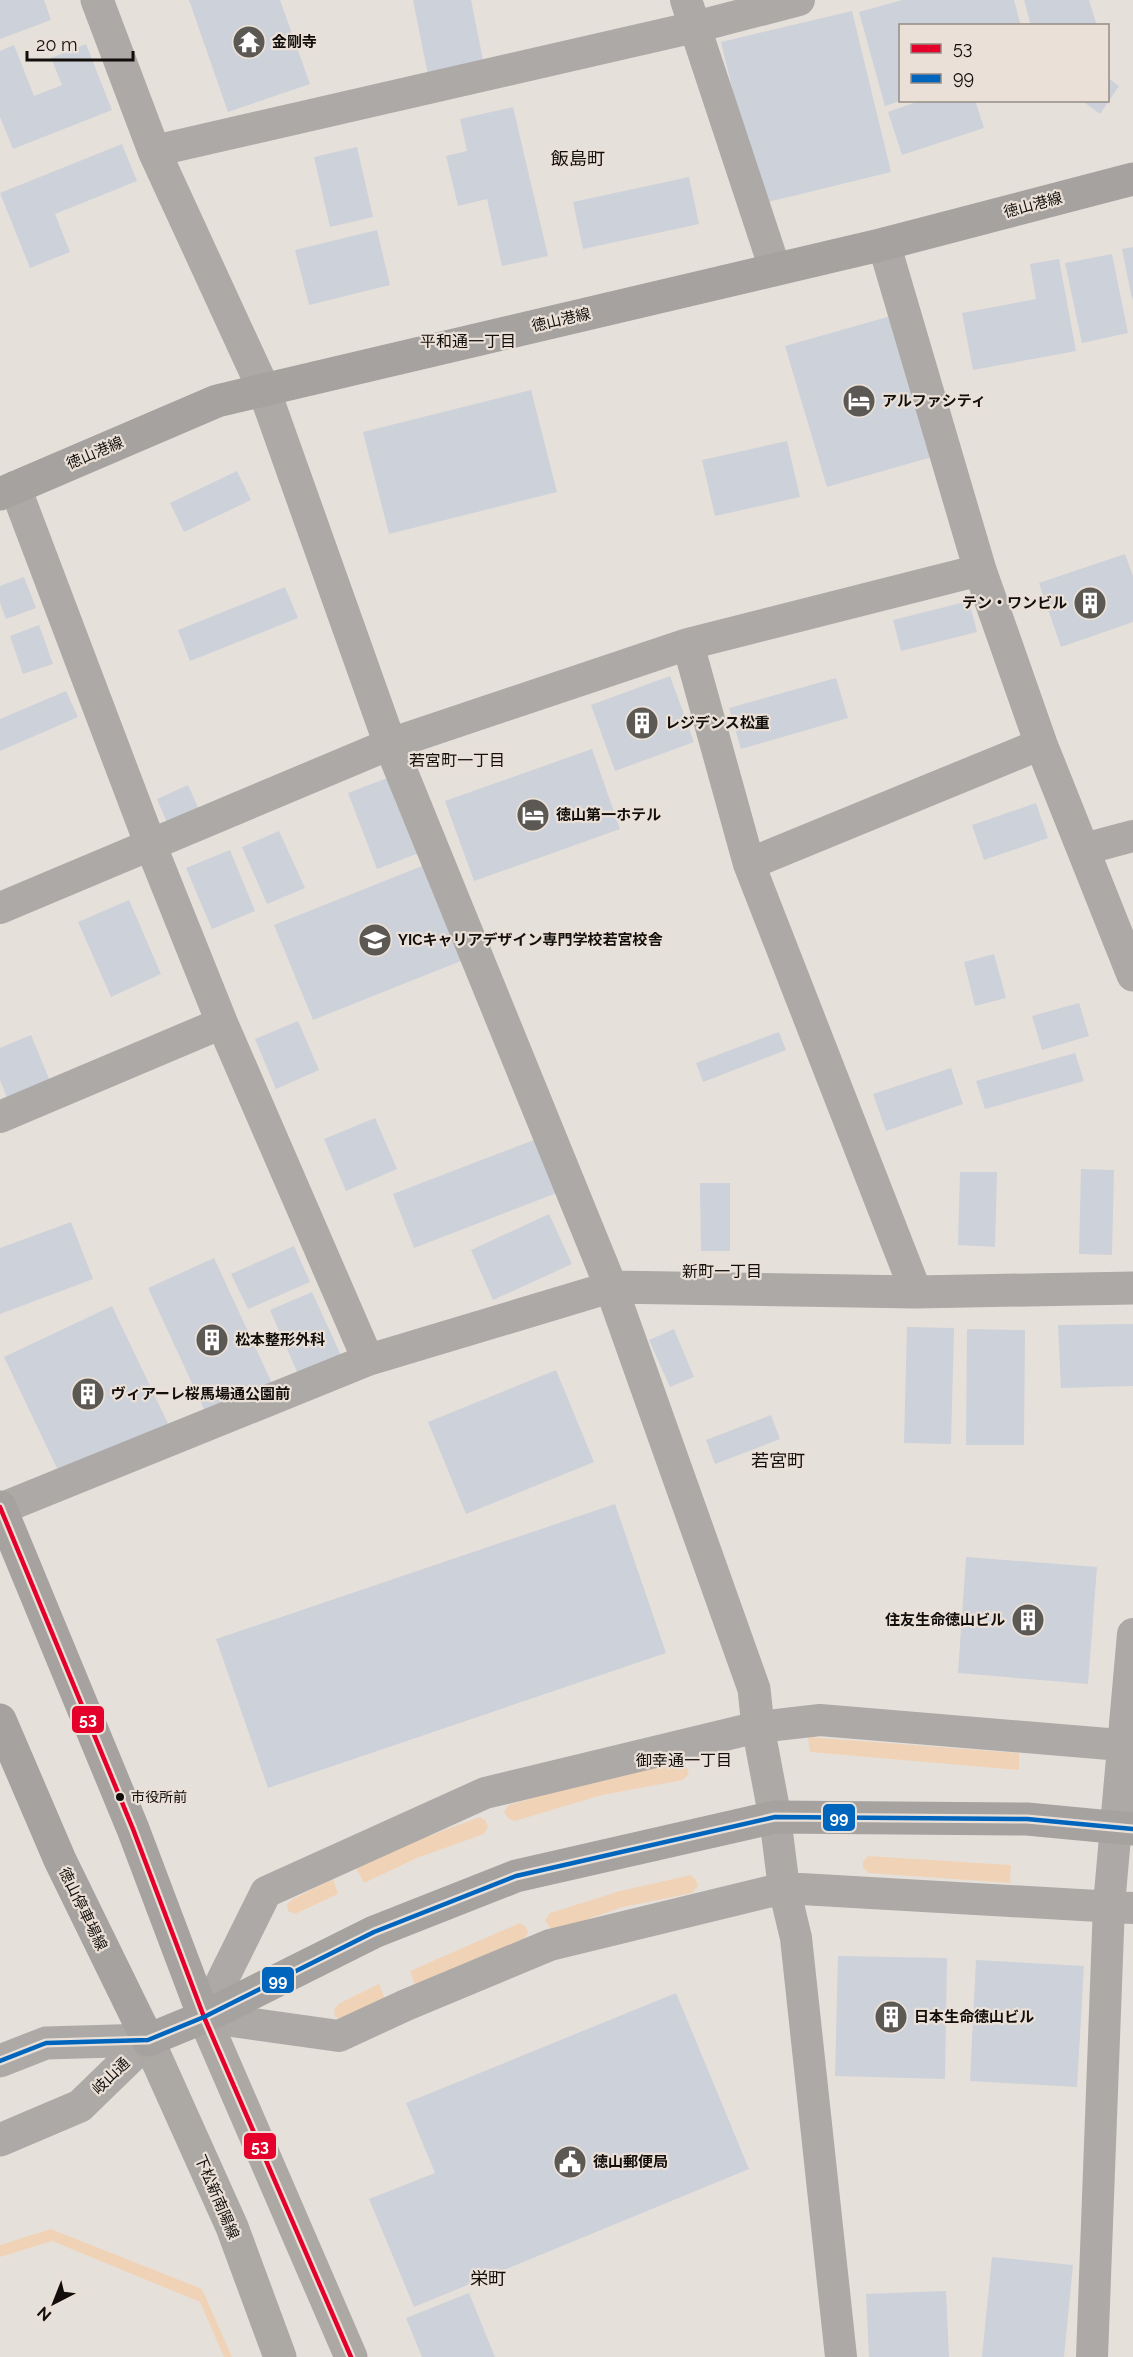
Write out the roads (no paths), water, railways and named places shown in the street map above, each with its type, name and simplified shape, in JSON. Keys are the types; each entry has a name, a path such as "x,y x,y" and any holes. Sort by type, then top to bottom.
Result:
{"main road":[{"name":"徳山港線","path":"7,491 217,401 885,243 1133,179"},
{"path":"0,1508 133,1829 204,2017 351,2357"},
{"name":"徳山停車場線","path":"0,1720 60,1860 148,2040"},
{"path":"148,2040 204,2017 374,1932 516,1876 775,1817 1027,1819 1124,1828"},
{"name":"下松新南陽線","path":"148,2040 232,2227 280,2357"}],"street":[{"path":"97,0 154,151 264,390 390,744 611,1287 754,1689 784,1888 796,1938 841,2357"},
{"path":"154,151 690,13 798,0"},
{"path":"690,13 775,269"},
{"path":"885,243 980,570 1041,744 1133,975"},
{"path":"7,491 222,1023 368,1360"},
{"path":"0,908 390,744 688,644 980,570"},
{"path":"688,644 749,864 916,1292"},
{"path":"749,864 1041,744"},
{"path":"1084,849 1133,836"},
{"path":"0,1117 222,1023"},
{"path":"0,1508 368,1360 611,1287 916,1292 1133,1288"},
{"path":"1092,2357 1121,1906 1133,1634"},
{"path":"1121,1906 784,1888 550,1945 406,2005 339,2036 204,2017 266,1892 485,1793 758,1727 820,1720 1129,1745"},
{"name":"岐山通","path":"0,2061 46,2043 148,2040"},
{"name":"岐山通","path":"0,2140 80,2106 148,2040"}],"place":[{"name":"金剛寺","path":"249,42"},
{"name":"アルファシティ","path":"859,401"},
{"name":"テン・ワンビル","path":"1090,603"},
{"name":"レジデンス松重","path":"642,723"},
{"name":"徳山第一ホテル","path":"533,815"},
{"name":"YICキャリアデザイン専門学校若宮校舎","path":"375,940"},
{"name":"松本整形外科","path":"212,1340"},
{"name":"ヴィアーレ桜馬場通公園前","path":"88,1394"},
{"name":"住友生命徳山ビル","path":"1028,1620"},
{"name":"市役所前","path":"120,1797"},
{"name":"日本生命徳山ビル","path":"891,2017"},
{"name":"徳山郵便局","path":"570,2162"}],"district":[{"name":"飯島町","path":"578,158"},
{"name":"平和通一丁目","path":"468,341"},
{"name":"若宮町一丁目","path":"457,760"},
{"name":"新町一丁目","path":"722,1271"},
{"name":"若宮町","path":"778,1460"},
{"name":"御幸通一丁目","path":"684,1760"},
{"name":"栄町","path":"488,2278"}]}
